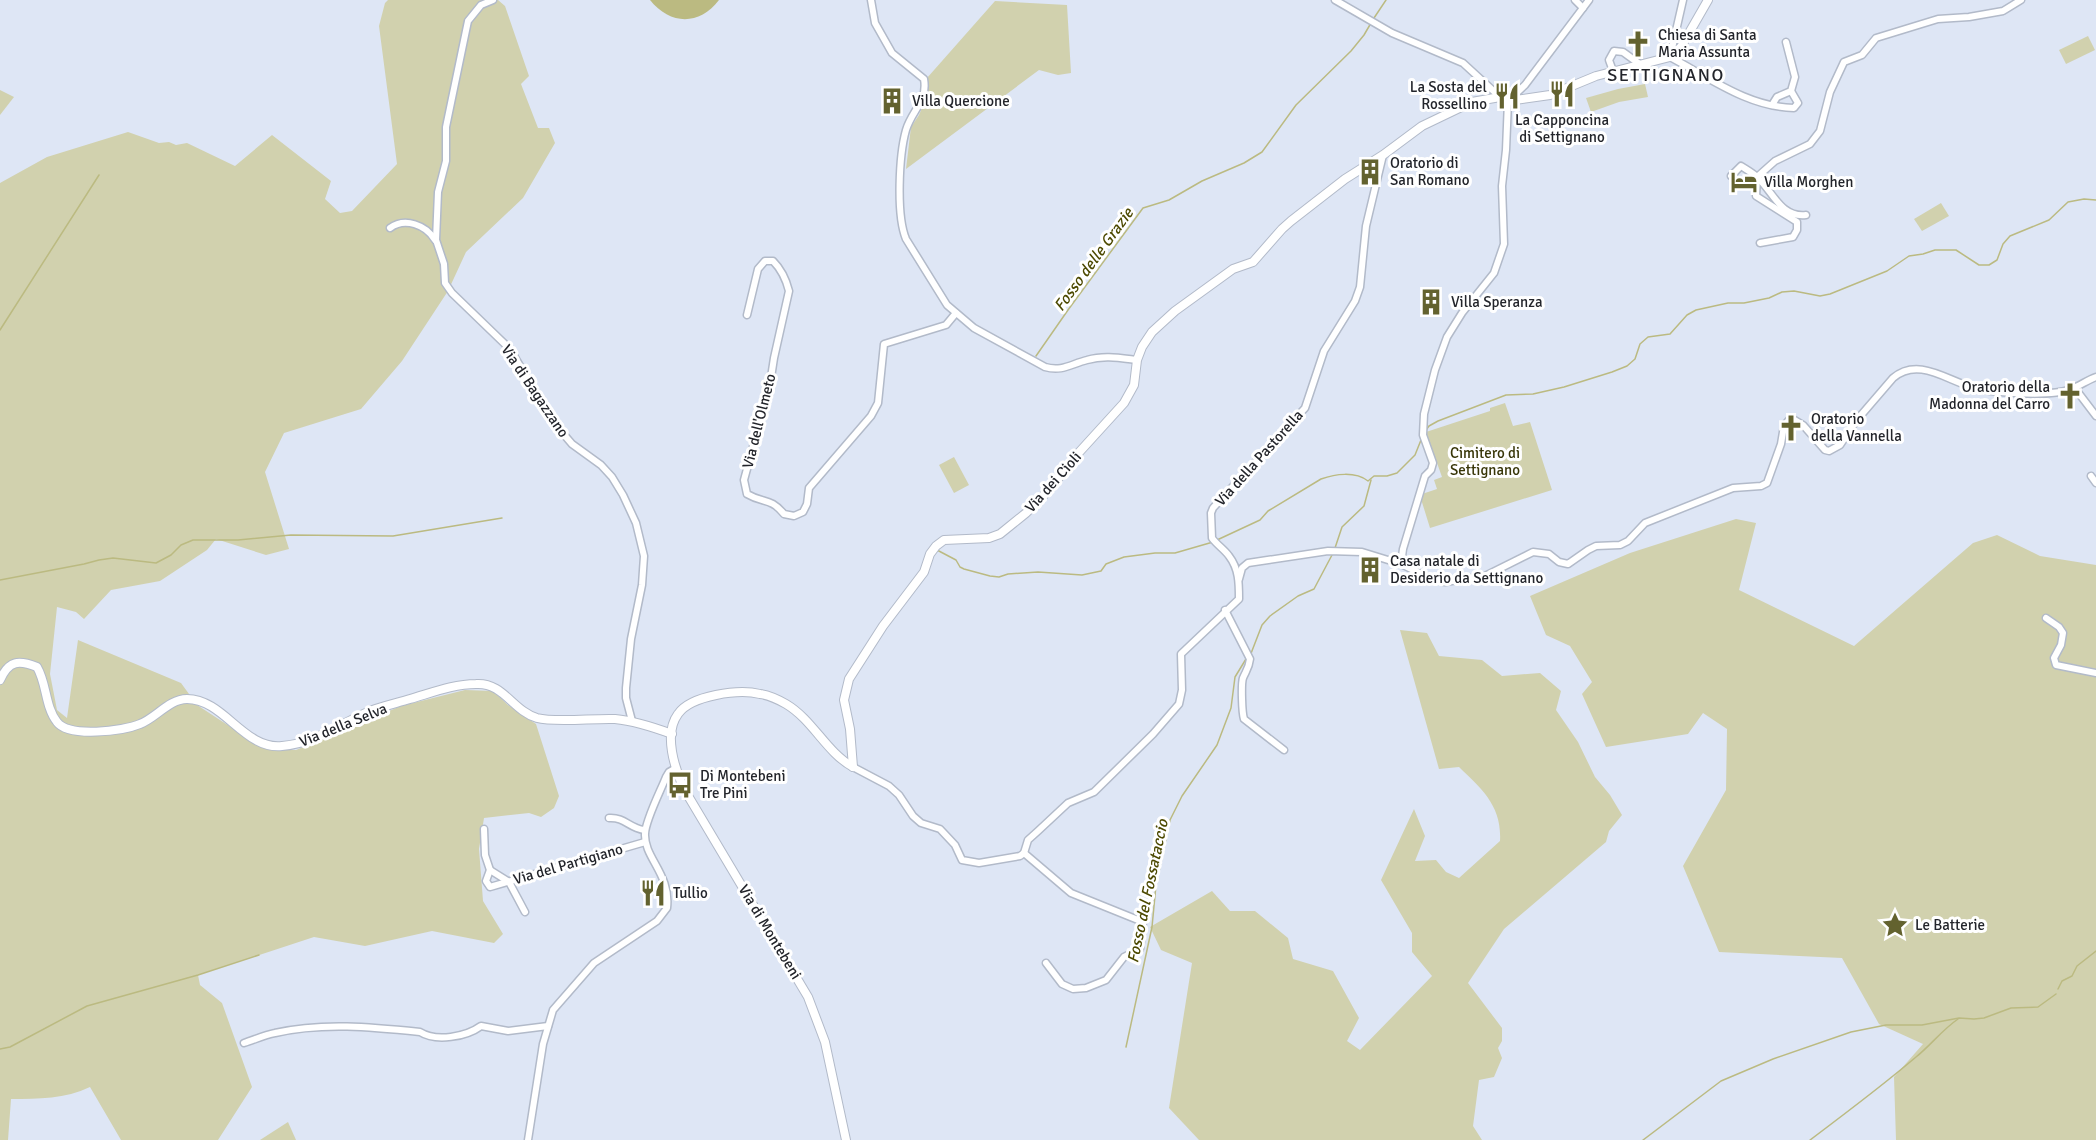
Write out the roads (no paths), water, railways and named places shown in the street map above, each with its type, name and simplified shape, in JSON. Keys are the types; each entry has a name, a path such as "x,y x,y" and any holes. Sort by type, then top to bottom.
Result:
{"street":[{"name":"Via di Bagazzano","path":"493,0 481,5 468,21 463,38 446,127 446,161 438,192 435,240 444,264 445,283 452,293 510,349 554,423 572,444 601,465 612,477 624,495 636,523 644,556 642,585 631,639 626,688 632,721"},
{"path":"871,0 875,23 892,53 924,79 925,94 906,132 901,167 901,228 943,299 974,328 1053,370 1104,357 1137,360"},
{"path":"1335,0 1392,33 1463,63 1500,97 1508,101 1550,95 1610,72 1642,66 1670,57 1681,47 1708,0"},
{"path":"1575,0 1583,8"},
{"path":"1401,564 1403,549 1425,476 1431,470 1433,463 1423,435 1424,414 1435,370 1447,337 1462,313 1494,273 1503,244 1502,186 1508,101 1525,85 1589,0"},
{"path":"1670,57 1683,0"},
{"path":"1761,243 1793,237 1797,230 1797,222 1756,196 1757,177 1775,161 1810,144 1820,131 1830,92 1844,62 1862,55 1876,39 1938,19 1969,17 2003,11 2021,0"},
{"path":"1670,57 1744,97 1780,108 1794,108 1798,103 1791,91 1795,77 1786,42"},
{"path":"1610,72 1609,60 1614,51 1623,52 1642,66"},
{"path":"1772,105 1777,97 1791,91"},
{"name":"Via dei Cioli","path":"853,767 850,729 844,699 849,679 883,626 924,572 930,554 936,546 944,540 989,538 1000,534 1026,513 1051,488 1073,459 1124,403 1134,385 1137,360 1142,347 1152,332 1175,311 1233,269 1253,262 1291,221 1346,179 1383,156 1393,146 1430,121 1472,102 1500,97"},
{"name":"Via della Pastorella","path":"1239,579 1228,555 1212,538 1211,513 1213,508 1247,473 1269,444 1305,408 1324,351 1355,301 1360,287 1366,226 1383,156"},
{"path":"1731,176 1741,166 1757,177 1785,210 1796,216 1806,215"},
{"path":"390,228 404,224 421,225 431,233 435,240"},
{"name":"Via dell'Olmeto","path":"747,315 758,269 765,261 773,261 781,268 789,291 770,384 744,480 747,494 756,499 775,503 784,514 794,516 803,512 807,504 809,488 871,416 878,403 884,344 946,325 956,313"},
{"path":"672,734 678,712 687,705 735,692 761,694 787,705 810,724 832,751 853,767 889,786 921,823 940,829 955,845 962,860 979,863 1020,856 1024,853 1028,840 1068,803 1094,792 1153,734 1179,704 1182,690 1181,654 1239,599 1239,579 1242,568 1248,563 1328,551 1362,552 1401,564 1432,579 1445,582 1485,576 1533,552 1549,554 1564,564 1568,564 1596,546 1620,545 1628,541 1645,523 1733,488 1761,486 1767,483 1781,444 1784,426 1789,420 1793,419 1803,425 1825,450 1837,448 1856,421 1893,378 1908,369 1941,374 1977,389 2024,394 2061,391 2096,377"},
{"path":"2074,387 2096,416"},
{"path":"2091,476 2096,483"},
{"path":"1225,610 1250,659 1250,667 1242,681 1244,701 1241,712 1244,719 1284,750"},
{"path":"2046,618 2059,627 2063,633 2061,645 2054,658 2056,665 2096,673"},
{"name":"Via della Selva","path":"0,680 10,665 18,662 38,667 43,676 52,714 58,724 79,732 125,728 148,720 180,700 198,700 265,745 279,747 312,738 373,710 474,684 487,684 535,717 632,721 672,734"},
{"name":"Via di Montebeni","path":"672,734 676,768 697,812 808,997 825,1042 846,1140"},
{"path":"528,1140 543,1044 553,1010 594,963 657,921 667,908 668,894 665,881 645,842 644,831 666,777 676,768"},
{"path":"609,818 619,817 638,830 644,831"},
{"path":"484,829 485,855 490,870 509,882 525,912"},
{"name":"Via del Partigiano","path":"490,870 486,881 490,887 645,842"},
{"path":"1024,853 1071,893 1143,922 1140,949 1124,957 1106,980 1097,984 1073,989 1062,984 1046,963"},
{"path":"244,1043 276,1033 335,1027 376,1027 420,1032 427,1036 451,1036 472,1032 481,1026 508,1031 548,1026"}],"waterway":[{"name":"Fosso delle Grazie","path":"1374,18 1386,0"},
{"name":"Fosso delle Grazie","path":"1036,356 1143,208 1169,200 1262,152 1296,105 1351,51 1371,23"},
{"path":"0,330 99,175"},
{"path":"1426,430 1438,421 1506,395 1533,394 1564,387 1627,366 1635,359 1640,344 1648,337 1670,334 1687,315 1696,310 1769,298 1782,292 1794,291 1820,296 1830,294 1887,271 1909,256 1935,250 1956,250 1979,265 1989,265 1997,260 2003,244 2010,236 2049,220 2068,202 2084,199 2096,200"},
{"path":"1217,540 1260,520 1268,511 1321,479 1345,474 1368,481 1374,476 1397,473 1415,455 1421,440"},
{"name":"Fosso del Fossataccio","path":"1335,548 1342,527 1364,506 1371,480"},
{"path":"0,580 113,558 156,563 171,555 181,545 193,540 238,540 291,535 393,536 502,518"},
{"path":"937,550 956,560 964,569 990,576 1038,572 1082,575 1101,571 1106,564 1124,557 1175,553 1213,542"},
{"name":"Fosso del Fossataccio","path":"1250,656 1262,625 1270,616 1298,596 1314,589 1332,555"},
{"name":"Fosso del Fossataccio","path":"1126,1047 1152,927 1156,885 1170,820 1182,796 1217,745 1231,708 1235,677 1246,659"},
{"path":"2058,989 2062,981 2072,976 2077,966 2096,951"},
{"path":"0,1049 10,1047 87,1006 198,975 259,955"},
{"path":"1643,1140 1721,1081 1773,1059 1851,1032 1886,1025 1922,1025 1959,1018 1984,1018 2011,1008 2038,1007 2056,994"},
{"path":"1810,1140 1903,1068 1958,1019"}],"place":[{"name":"Chiesa di Santa Maria Assunta","path":"1638,44"},
{"name":"La Capponcina di Settignano","path":"1562,94"},
{"name":"La Sosta del Rossellino","path":"1507,96"},
{"name":"Villa Quercione","path":"892,101"},
{"name":"Oratorio di San Romano","path":"1370,172"},
{"name":"Villa Morghen","path":"1744,182"},
{"name":"Villa Speranza","path":"1431,302"},
{"name":"Oratorio della Madonna del Carro","path":"2070,396"},
{"name":"Oratorio della Vannella","path":"1791,428"},
{"name":"Casa natale di Desiderio da Settignano","path":"1370,570"},
{"name":"Di Montebeni Tre Pini","path":"680,785"},
{"name":"Tullio","path":"653,893"},
{"name":"Le Batterie","path":"1895,925"}],"district":[{"name":"SETTIGNANO","path":"1666,75"}],"park label":[{"name":"Cimitero di Settignano","path":"1485,462"}]}
